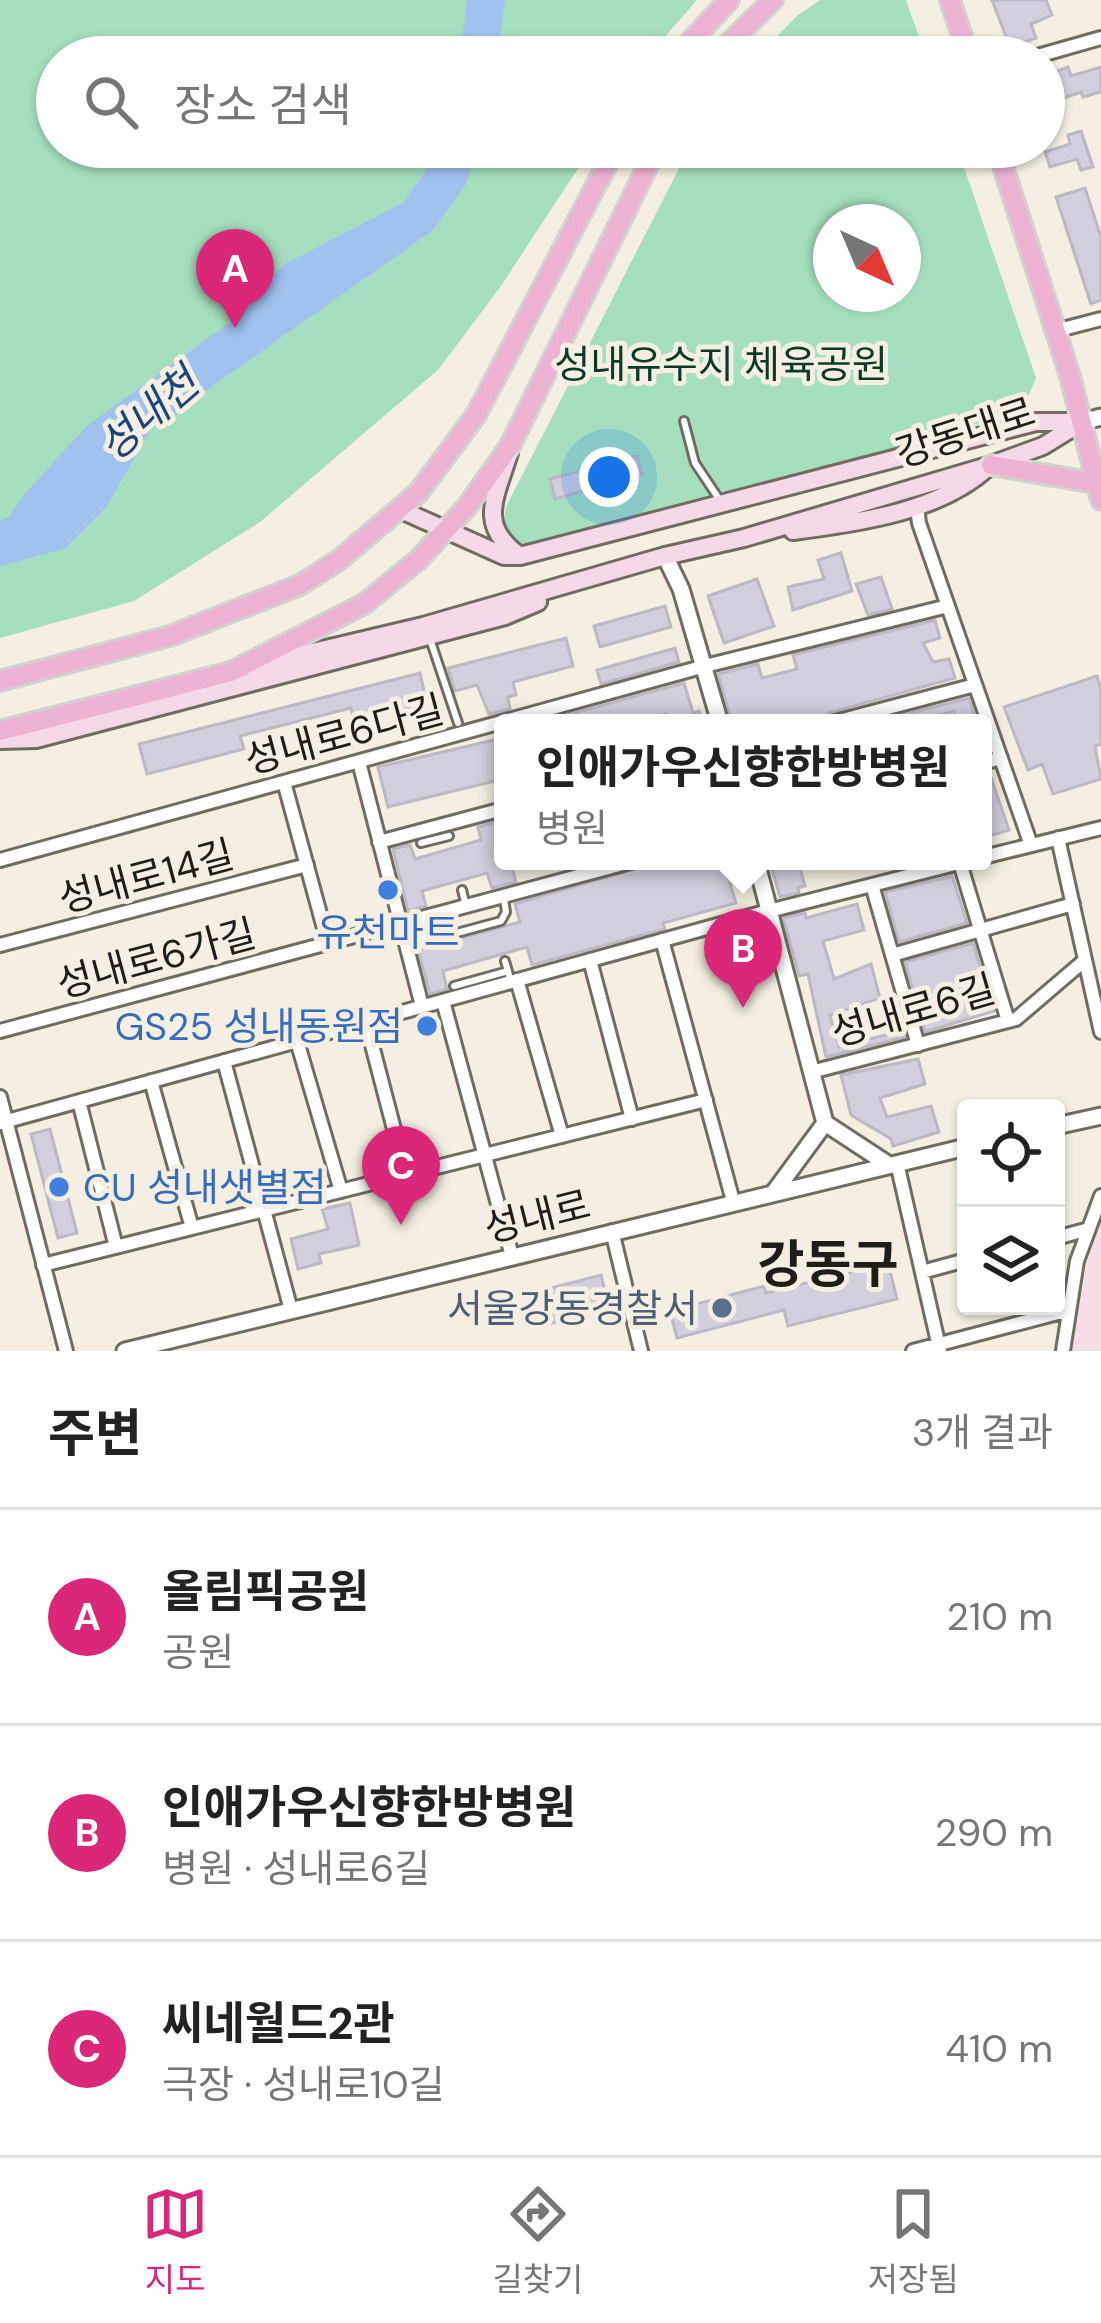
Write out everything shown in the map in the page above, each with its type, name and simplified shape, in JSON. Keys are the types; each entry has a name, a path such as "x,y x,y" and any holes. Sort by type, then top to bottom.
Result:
{"main road":[{"path":"696,36 729,0"},
{"path":"736,36 773,0"},
{"path":"950,0 962,36"},
{"path":"0,681 170,636 300,586 418,493 476,415 605,168"},
{"name":"강동대로","path":"231,672 364,604 418,560 466,508 511,446 647,168"},
{"path":"744,538 861,521 917,506 964,489 991,465 1098,492 1092,420 1055,331 1004,168"},
{"name":"강동대로","path":"0,731 423,626 744,538 991,465 1043,446 1092,420"},
{"name":"강동대로","path":"520,556 1036,422 1092,420"},
{"path":"511,446 491,523 496,535 520,556"},
{"path":"399,508 504,556 520,556"},
{"path":"665,556 664,527 681,515"},
{"path":"0,740 36,740 505,616 599,577"}],"street":[{"path":"1065,48 1101,38"},
{"path":"1055,331 1101,319"},
{"path":"917,506 985,714"},
{"path":"665,556 681,589 717,714"},
{"path":"705,667 948,606"},
{"name":"성내로6다길","path":"534,714 705,667"},
{"path":"865,714 975,685"},
{"name":"성내로6다길","path":"0,860 494,725"},
{"path":"992,735 1031,845"},
{"path":"992,760 1000,758"},
{"path":"359,762 422,1006"},
{"path":"284,782 328,943"},
{"path":"380,842 449,834 494,813"},
{"path":"992,855 1101,827"},
{"path":"1058,838 1101,1032"},
{"name":"성내로14길","path":"0,945 307,865"},
{"name":"성내로6가길","path":"0,1031 600,870"},
{"name":"성내로6길","path":"758,870 825,1123"},
{"path":"3,1122 512,978 932,870"},
{"path":"966,870 1008,1021"},
{"path":"872,885 918,1045"},
{"path":"892,955 1072,904"},
{"path":"1081,940 1101,939"},
{"path":"662,940 733,1201"},
{"path":"590,960 632,1118"},
{"name":"성내로6길","path":"812,1072 1016,1019 1084,960"},
{"path":"512,978 562,1136"},
{"path":"442,1001 512,1256"},
{"path":"366,1022 406,1175"},
{"path":"297,1041 341,1191"},
{"path":"224,1061 291,1310"},
{"path":"151,1081 192,1228"},
{"path":"0,1097 66,1351"},
{"path":"44,1265 706,1100"},
{"path":"79,1101 116,1247"},
{"path":"1065,1124 1101,1116"},
{"path":"775,1191 825,1123 893,1164 939,1348"},
{"name":"성내로","path":"129,1350 957,1149"},
{"path":"1063,1351 1077,1261 1101,1196"},
{"path":"1065,1236 1089,1229"},
{"path":"612,1231 641,1351"},
{"path":"922,1272 957,1262"},
{"path":"913,1351 939,1348 1069,1310"}],"lane":[{"path":"684,421 695,463 723,505"},
{"path":"429,636 458,723"},
{"path":"421,843 449,834"},
{"path":"462,890 466,906"},
{"path":"416,919 422,936 431,940 501,921 506,912 503,896"},
{"path":"454,986 512,978 505,962"}],"shaded area":[{"path":"1101,1222 1101,1351 1072,1351 1087,1262"}],"green space":[{"path":"0,0 697,0 665,36 36,36 36,168 578,168 501,286 438,370 260,522 134,601 0,638"},
{"path":"820,0 906,0 919,36 777,36"},
{"name":"성내유수지 체육공원","path":"679,168 964,168 1036,378 1022,411 789,479 523,544 506,530 506,507"}],"water":[{"path":"467,0 505,0 501,36 463,36"},
{"name":"성내천","path":"428,168 471,168 465,186 432,231 150,430 107,506 64,549 0,566 0,521 9,517 88,425 236,318 283,265 403,203"}],"building":[{"path":"992,0 1046,0 1052,15 1031,24 1035,36 1006,36"},
{"path":"1101,67 1101,92 1065,98 1065,68 1071,76"},
{"path":"1081,131 1093,167 1081,170 1077,159 1065,163 1068,135"},
{"path":"1085,188 1101,237 1101,300 1091,304 1056,197"},
{"path":"637,456 642,475 555,499 550,479"},
{"path":"841,553 852,591 793,610 788,587 824,579 818,560"},
{"path":"881,577 892,609 868,615 856,584"},
{"path":"757,579 774,626 724,643 708,596"},
{"path":"665,606 671,627 600,647 594,626"},
{"path":"935,620 940,638 923,643 933,662 949,659 955,678 827,714 729,714 718,674 758,664 762,678 797,669 793,655"},
{"path":"566,638 573,666 513,682 516,695 508,697 510,709 489,714 477,685 455,691 448,668"},
{"path":"675,648 679,662 601,684 597,670"},
{"path":"420,673 427,704 354,721 351,708 240,736 244,749 147,774 139,744"},
{"path":"1097,676 1101,744 1095,746 1101,779 1053,794 1042,764 1028,770 1004,707"},
{"path":"684,683 693,713 700,714 666,714 570,714"},
{"path":"969,698 974,714 954,711 907,714"},
{"path":"494,740 494,781 388,807 378,767"},
{"path":"992,781 1009,830 992,835"},
{"path":"494,822 494,870 513,870 516,882 492,888 487,873 422,891 426,906 408,911 393,849 410,845 415,859 481,840 478,827"},
{"path":"630,870 726,870 736,903 663,923 665,929 532,965 527,947 443,971 447,989 430,994 418,950 520,922 515,904"},
{"path":"772,870 801,870 805,886 798,888 799,893 780,897"},
{"path":"952,876 967,923 899,942 885,892"},
{"path":"857,904 864,930 823,941 834,979 871,964 880,998 830,1015 839,1047 890,1034 884,1012 897,1009 905,1037 826,1057 808,974 799,976 783,918 805,913 806,918"},
{"path":"973,943 994,1011 925,1032 905,962"},
{"path":"918,1059 925,1084 880,1098 887,1117 931,1106 939,1132 893,1146 891,1139 851,1115 841,1075"},
{"path":"50,1129 77,1233 58,1238 31,1134"},
{"path":"350,1203 359,1245 319,1254 321,1263 298,1269 291,1239 328,1229 322,1209"},
{"path":"888,1263 897,1299 788,1326 784,1310 677,1338 670,1311 764,1286 766,1293"},
{"path":"601,1275 609,1308 541,1326 532,1293"}],"place":[{"name":"올림픽공원","path":"235,328"},
{"name":"유천마트","path":"388,890"},
{"name":"인애가우신향한방병원","path":"743,1008"},
{"name":"GS25 성내동원점","path":"427,1026"},
{"name":"CU 성내샛별점","path":"59,1187"},
{"name":"씨네월드2관","path":"401,1225"},
{"name":"서울강동경찰서","path":"722,1308"}],"district":[{"name":"강동구","path":"828,1264"}]}
